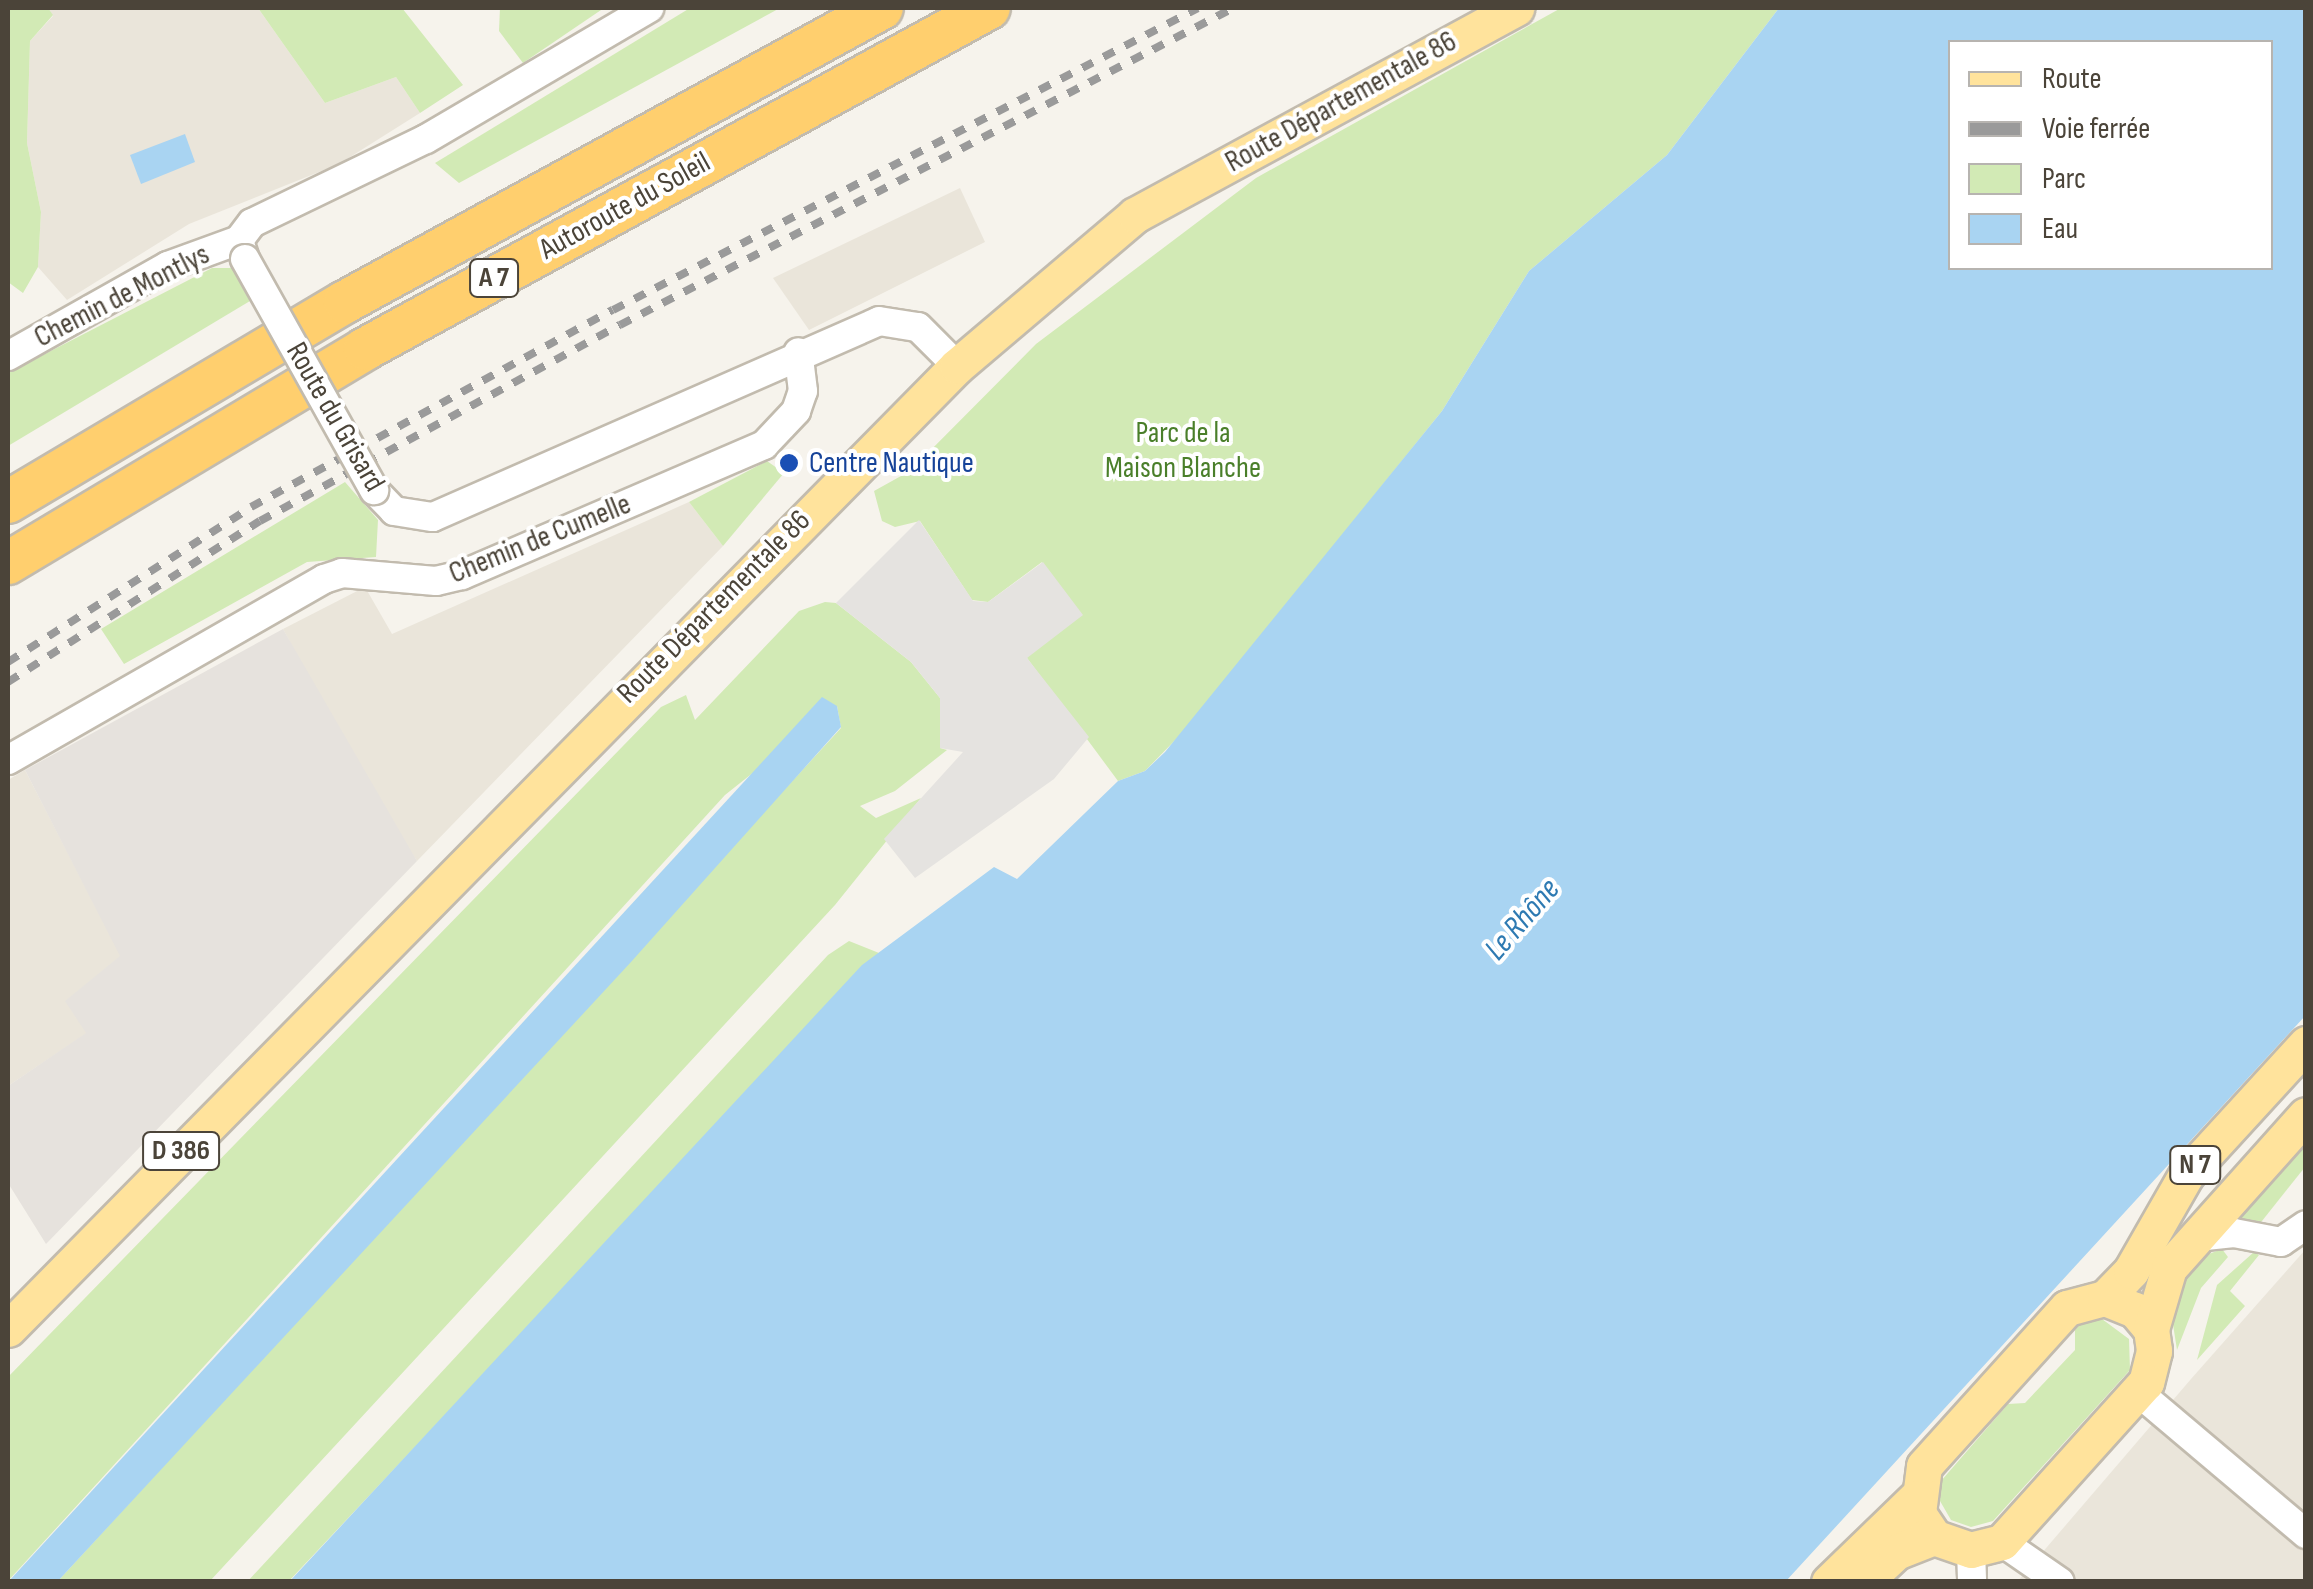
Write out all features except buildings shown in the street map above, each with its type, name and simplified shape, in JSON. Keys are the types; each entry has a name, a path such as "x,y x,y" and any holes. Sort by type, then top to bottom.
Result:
{"highway":[{"name":"Autoroute du Soleil","path":"8,502 312,321 882,8"},
{"name":"Autoroute du Soleil","path":"8,564 348,359 988,8"}],"main road":[{"name":"Route Départementale 86","path":"8,1328 957,366 1135,216 1517,8"},
{"name":"N 7","path":"1828,1582 1916,1498 1924,1466 2066,1308 2105,1298 2140,1259 2160,1211 2186,1175 2306,1044"},
{"name":"N 7","path":"1982,1558 2138,1392 2151,1369 2151,1329 2162,1282 2196,1237 2306,1116"},
{"path":"2105,1298 2135,1310 2151,1329"},
{"path":"1916,1498 1934,1538"},
{"path":"1864,1582 1896,1552 1934,1538 1982,1558"}],"street":[{"path":"242,250 252,223 426,139 649,8"},
{"name":"Chemin de Montlys","path":"8,356 168,266 242,250"},
{"name":"Route du Grisard","path":"242,250 374,490 394,511 433,518 862,326 894,320 918,327 957,366"},
{"name":"Chemin de Cumelle","path":"8,760 324,579 342,573 436,581 462,575 764,445 796,411 803,391 798,352"},
{"path":"2196,1237 2234,1233 2281,1242 2306,1226"},
{"path":"2138,1392 2306,1534"},
{"path":"1982,1558 2060,1582"}],"shaded area":[{"path":"48,8 258,8 325,103 396,77 420,113 339,164 189,224 67,300 38,267 41,212 27,143 30,41 53,16"},
{"path":"960,188 985,242 809,330 773,278"},
{"path":"689,502 723,546 417,861 365,781 283,629 365,587 392,634"},
{"path":"919,520 973,601 988,602 1043,562 1083,615 1027,658 1089,737 1054,779 915,878 884,839 963,752 940,748 940,698 911,662 836,603"},
{"path":"283,629 417,861 46,1244 8,1183 8,1086 86,1033 65,1001 120,956 25,770"},
{"path":"25,770 121,956 66,1001 87,1033 8,1086 8,780"},
{"path":"2305,1250 2305,1581 2017,1582 2191,1379"}],"green space":[{"path":"8,8 48,8 53,15 30,41 27,143 41,212 38,267 23,293 8,282"},
{"path":"258,8 402,8 463,85 420,113 396,77 325,103"},
{"path":"500,8 604,8 523,63 499,31"},
{"path":"690,8 780,8 459,183 435,163"},
{"name":"Parc de la Maison Blanche","path":"1561,8 1779,8 1667,155 1529,271 1442,411 1186,729 1145,771 1118,781 1027,658 1042,562 988,602 972,600 920,521 895,527 882,521 874,491 910,471 1036,344 1256,178"},
{"path":"212,268 232,268 250,301 8,446 8,373"},
{"path":"767,461 784,473 723,546 689,502"},
{"path":"345,482 378,520 376,557 307,562 124,664 101,629"},
{"path":"825,602 836,603 911,662 940,698 940,748 947,750 895,791 860,806 876,818 921,798 835,905 210,1581 58,1581 841,728 837,706 725,795 8,1581 8,1377 661,707 686,695 695,720 799,611"},
{"path":"849,941 879,953 289,1581 247,1582 828,955"},
{"path":"2305,1136 2305,1167 2258,1226 2219,1224"},
{"path":"2222,1249 2228,1257 2201,1288 2177,1350 2172,1318 2180,1284 2201,1257"},
{"path":"2254,1252 2259,1255 2230,1291 2245,1306 2197,1360 2217,1285"},
{"path":"2102,1319 2129,1339 2130,1370 1993,1521 1971,1527 1951,1520 1940,1501 1941,1481 2008,1404 2025,1403 2075,1350 2075,1330 2081,1323"}],"water":[{"name":"Le Rhône","path":"1779,8 2305,8 2305,1016 1786,1581 289,1582 862,965 994,867 1017,879 1118,781 1145,771 1165,752 1442,411 1529,271 1667,155"},
{"path":"185,134 195,162 141,184 130,155"},
{"path":"822,697 837,706 841,727 631,962 58,1581 9,1581"}],"railway":[{"path":"8,662 251,507 613,310 1198,8"},
{"path":"8,682 260,521 620,325 1233,8"}],"place":[{"name":"Centre Nautique","path":"789,463"}]}
